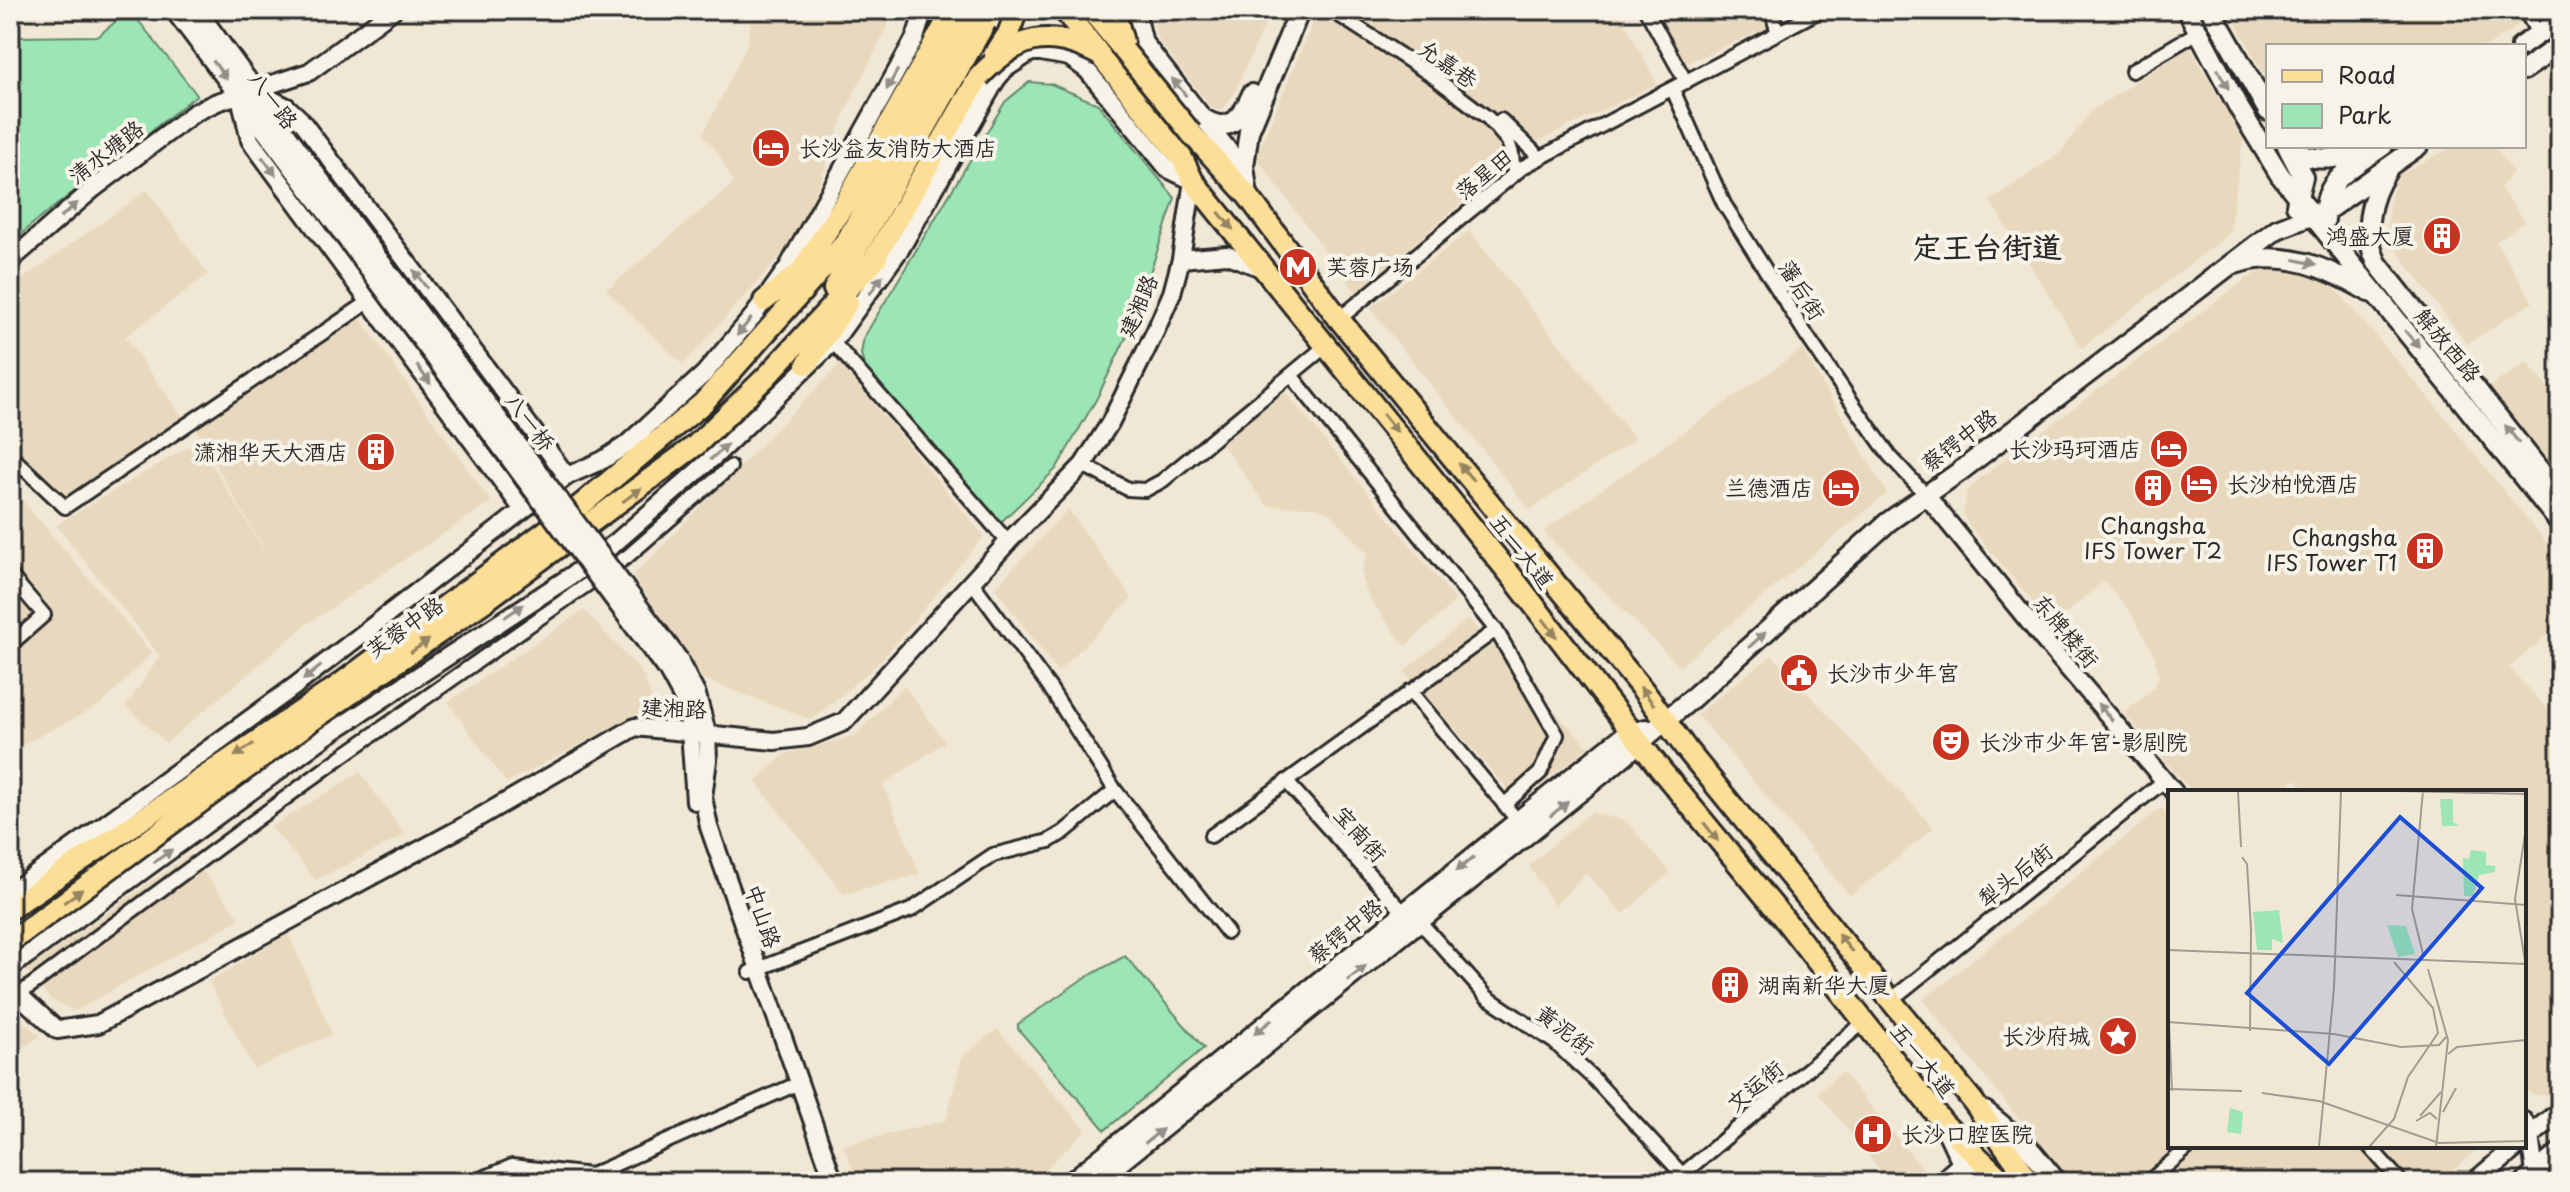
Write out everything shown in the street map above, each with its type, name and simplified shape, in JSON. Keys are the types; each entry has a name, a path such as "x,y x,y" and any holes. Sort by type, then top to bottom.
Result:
{"main road":[{"name":"八一路","path":"175,10 247,93 338,216"},
{"name":"八一路","path":"196,10 247,93"},
{"path":"938,39 944,10"},
{"path":"781,314 801,271 830,227 953,10"},
{"path":"807,364 877,257 979,77 1007,36 1017,10"},
{"name":"五一大道","path":"1064,10 1182,158 1193,181 1607,699 1648,731 1687,750 1972,1100 2027,1146 2057,1182"},
{"name":"五一大道","path":"1091,10 1131,60 1198,127 1339,319 1520,537 1648,731 1661,770 1788,924 1943,1123 1997,1174"},
{"path":"1117,10 1120,33 1131,60"},
{"path":"1198,127 1227,126 1243,113 1287,10"},
{"path":"1248,196 1244,155 1254,118 1300,10"},
{"path":"2187,10 2260,143 2299,198 2318,214 2333,183 2377,148"},
{"path":"2211,10 2266,107"},
{"path":"808,330 872,226 989,13 1006,18 1007,36"},
{"name":"芙蓉中路","path":"10,909 335,688 581,505 703,403 846,242 989,13"},
{"path":"2524,44 2560,19"},
{"path":"979,77 1010,49 1030,39 1064,41 1100,55"},
{"path":"2526,69 2557,52"},
{"path":"2277,229 2290,215 2299,198 2303,177 2289,148"},
{"path":"2291,148 2302,155 2322,159 2373,148"},
{"name":"蔡锷中路","path":"1071,1182 1412,917 1601,764 1624,736 1648,731 1701,690 1888,522 2277,229 2318,214 2415,148"},
{"name":"解放西路","path":"2390,166 2375,192 2370,211 2369,241 2377,263 2560,496"},
{"name":"解放西路","path":"2318,214 2328,234 2560,523"},
{"name":"八一桥","path":"338,216 672,664"},
{"path":"808,330 877,257"},
{"path":"2229,266 2257,259 2294,259 2334,272 2378,297"},
{"path":"764,301 801,271"},
{"name":"芙蓉中路","path":"10,942 302,728 654,478 732,413 808,330"},
{"path":"1687,750 1682,728 1689,708 1701,690"},
{"path":"1607,699 1613,712 1613,731 1601,764 1644,762 1661,770"},
{"name":"蔡锷中路","path":"1092,1182 1160,1132 1412,917 1518,821 1601,764"},
{"name":"五一大道","path":"1972,1100 1997,1174"},
{"path":"2526,1134 2560,1112"},
{"name":"五一大道","path":"1943,1123 1961,1161 2030,1182"},
{"path":"2475,1182 2510,1148"},
{"path":"2534,1179 2560,1152"}],"street":[{"name":"清水塘路","path":"10,261 93,189 194,113 217,102 309,72 393,10"},
{"path":"10,893 295,686 567,476 603,460 626,445 704,374 788,267 915,38 924,10"},
{"path":"1069,57 1117,10"},
{"path":"1136,10 1144,43 1198,127 1244,170"},
{"name":"允嘉巷","path":"1331,10 1434,77 1488,118 1508,141 1514,173"},
{"name":"允嘉巷","path":"1345,10 1469,93 1539,157"},
{"path":"1646,10 1686,82"},
{"path":"1771,10 1778,33"},
{"name":"落星田","path":"1339,319 1514,173 1539,157 1673,90 1821,10"},
{"path":"2525,10 2538,34"},
{"path":"989,13 1028,54"},
{"path":"2132,71 2198,32"},
{"path":"10,968 326,736 574,574 615,543 727,446 807,364 833,342 901,248 996,80 1013,63 1028,54 1049,52 1069,57 1087,70 1168,169 1193,181"},
{"name":"藩后街","path":"1673,90 1724,204 1860,414 1890,456 1926,495"},
{"path":"523,510 250,140 247,93 287,107 300,119 567,476"},
{"name":"建湘路","path":"13,994 57,1030 98,1024 457,830 635,727 774,741 808,737 844,722 1008,542 1083,465 1110,423 1172,293 1181,259 1193,181"},
{"path":"1181,259 1227,255 1265,269"},
{"path":"10,455 65,507 370,301"},
{"path":"833,342 1008,542"},
{"path":"1083,465 1128,489 1145,490 1162,481 1327,345"},
{"path":"1291,375 1496,630 1557,735 1540,773 1504,805"},
{"path":"13,994 341,757 628,556 730,467"},
{"name":"东牌楼街","path":"1926,495 2169,787"},
{"path":"10,575 44,615 10,645"},
{"path":"972,582 1050,688 1115,790 1227,932"},
{"path":"1211,836 1496,630"},
{"name":"中山路","path":"672,664 684,701 699,732 694,796 700,830 834,1182"},
{"path":"1410,691 1518,821"},
{"name":"宝南街","path":"1286,781 1412,917"},
{"name":"犁头后街","path":"1891,1000 2169,787"},
{"path":"754,970 911,910 993,855 1049,841 1115,790"},
{"name":"黄泥街","path":"1412,917 1487,997 1554,1042 1594,1079 1677,1178"},
{"name":"中山路","path":"754,970 790,1087 824,1182"},
{"name":"文运街","path":"1677,1178 1864,1022"},
{"path":"473,1182 512,1166 591,1175 790,1087"},
{"path":"2526,1144 2534,1179"},
{"path":"2148,1182 2188,1148"},
{"path":"2371,1148 2401,1182"},
{"path":"1937,1182 1961,1161"}],"shaded area":[{"path":"752,10 895,10 846,110 801,233 683,365 606,290 734,183 717,151 703,135 748,43"},
{"path":"1151,10 1271,10 1235,92 1224,108 1218,110 1211,107 1161,44"},
{"path":"1318,10 1618,10 1657,84 1524,148 1357,294 1256,157"},
{"path":"1655,10 1763,10 1769,27 1676,68"},
{"path":"2229,10 2512,10 2520,24 2491,44 2266,44 2266,79"},
{"path":"2190,47 2243,140 2229,234 2082,348 1990,201 2060,153 2092,110"},
{"name":"鸿盛大厦","path":"2450,148 2495,148 2513,172 2500,188 2525,221 2496,242 2533,302 2467,344 2387,238 2389,205 2397,176"},
{"path":"147,190 208,274 125,337 183,418 64,500 10,446 10,288"},
{"path":"1469,231 1635,439 1530,510 1370,308"},
{"path":"2291,266 2318,274 2330,282 2560,560 2560,623 2509,668 2560,722 2560,1087 2546,1095 2526,1091 2526,790 2306,790 2296,779 2283,790 2190,790 2124,713 2154,688 2159,674 2153,652 2131,613 2104,581 2052,625 1963,514 1967,492 1979,479 2260,271"},
{"path":"360,318 491,502 307,624 166,743 126,706 160,656 56,525 198,441 274,567 195,428"},
{"path":"1802,349 1887,493 1680,666 1543,531"},
{"path":"2527,362 2560,403 2560,485 2485,390"},
{"path":"840,364 984,536 880,662 812,720 703,679 633,576"},
{"path":"1281,387 1456,601 1405,646 1364,587 1362,570 1368,554 1332,515 1317,507 1267,506 1222,444"},
{"path":"10,486 152,653 102,704 10,751"},
{"path":"1068,509 1132,598 1058,672 995,588"},
{"path":"584,610 643,674 654,706 506,783 448,702"},
{"path":"1468,619 1588,747 1519,802 1404,671"},
{"path":"1772,655 1934,828 1850,896 1697,714"},
{"path":"904,685 945,742 883,785 920,874 844,894 755,781 785,754 855,736"},
{"path":"360,772 405,835 316,880 271,827"},
{"path":"2161,808 2168,816 2168,1148 2479,1148 2440,1182 2070,1182 1923,1000"},
{"path":"1591,812 1626,821 1670,872 1624,914 1586,873 1555,906 1529,866"},
{"path":"190,854 240,919 75,1011 50,999 26,970"},
{"path":"288,933 332,1034 254,1069 209,982"},
{"path":"10,1010 40,1036 10,1055"},
{"path":"997,1029 1086,1130 1032,1182 858,1182 843,1145 946,1120 962,1057"},
{"name":"长沙口腔医院","path":"1842,1072 1928,1175 1919,1182 1890,1182 1818,1093"}],"green space":[{"path":"130,10 197,95 30,226 10,246 10,39 98,36"},
{"path":"1029,82 1051,84 1098,104 1175,198 1133,323 1097,398 1056,469 998,525 865,368 861,354 864,337 1005,102"},
{"path":"1125,956 1204,1048 1105,1130 1018,1029 1018,1024 1081,980"}],"place":[{"name":"长沙益友消防大酒店","path":"771,148"},
{"name":"鸿盛大厦","path":"2442,236"},
{"name":"芙蓉广场","path":"1298,267"},
{"name":"长沙玛珂酒店","path":"2169,449"},
{"name":"潇湘华天大酒店","path":"376,452"},
{"name":"长沙柏悦酒店","path":"2199,484"},
{"name":"兰德酒店","path":"1841,488"},
{"name":"Changsha IFS Tower T2","path":"2153,488"},
{"name":"Changsha IFS Tower T1","path":"2425,551"},
{"name":"长沙市少年宫","path":"1799,673"},
{"name":"长沙市少年宫-影剧院","path":"1951,742"},
{"name":"湖南新华大厦","path":"1730,985"},
{"name":"长沙府城","path":"2118,1036"},
{"name":"长沙口腔医院","path":"1873,1134"}],"district":[{"name":"定王台街道","path":"1987,248"}]}
